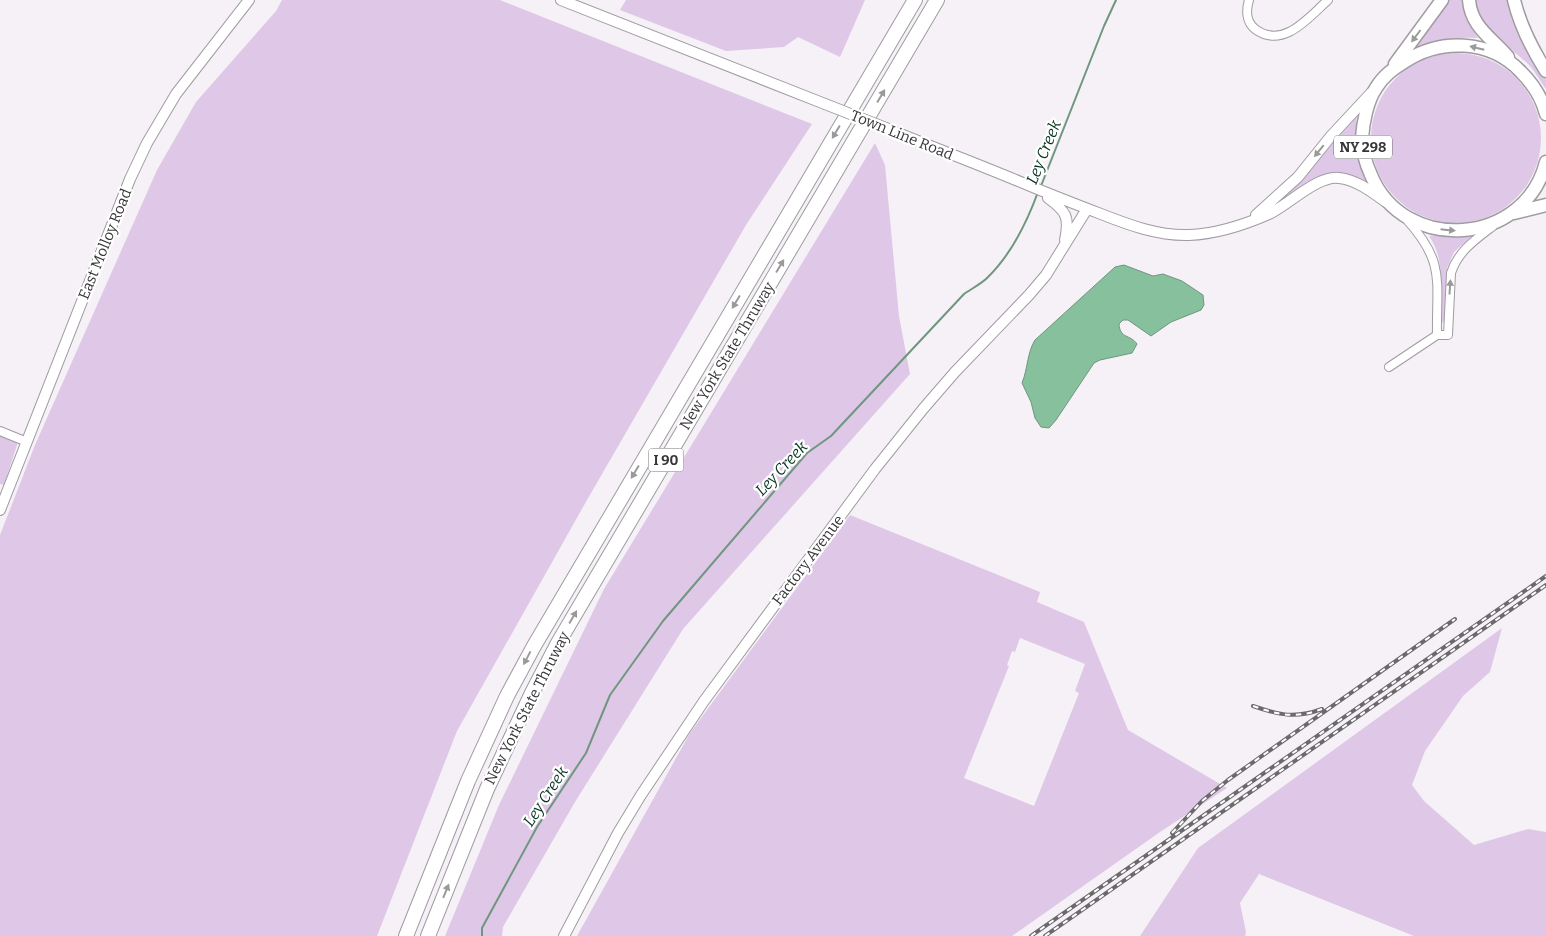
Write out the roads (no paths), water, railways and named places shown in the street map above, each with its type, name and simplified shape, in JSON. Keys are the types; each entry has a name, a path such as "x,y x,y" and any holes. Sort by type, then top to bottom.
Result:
{"highway":[{"name":"New York State Thruway","path":"406,936 468,781 507,696 534,646 914,0"},
{"name":"New York State Thruway","path":"428,936 486,789 558,643 937,0"}],"main road":[{"name":"NY 298","path":"1442,0 1375,88 1364,121 1362,139 1367,166 1372,180 1386,202 1402,215 1421,225 1446,230 1463,231 1497,223 1514,213 1546,204"},
{"path":"1469,0 1473,16 1480,30 1499,46 1532,82 1545,110"},
{"path":"1514,0 1529,40 1546,71"},
{"path":"1389,72 1418,54 1443,46 1474,46 1496,54 1514,64"},
{"path":"1514,213 1528,198 1540,180 1546,162"}],"street":[{"name":"East Molloy Road","path":"0,510 130,179 147,143 176,94 250,0"},
{"name":"Town Line Road","path":"561,0 1035,188 1051,198"},
{"path":"1249,0 1247,16 1252,26 1262,33 1274,37 1290,32 1328,0"},
{"path":"1249,221 1298,177 1331,136 1375,88"},
{"path":"1051,198 1134,227 1160,234 1188,235 1207,233 1270,213 1315,185 1333,178 1350,181 1386,202"},
{"path":"1051,198 1066,217 1068,225 1064,248"},
{"name":"Factory Avenue","path":"564,936 618,833 704,701 875,469 922,409 1029,295 1051,268 1087,209"},
{"path":"1402,215 1422,236 1435,262 1438,296 1437,335"},
{"path":"1389,367 1437,335 1448,335 1451,273 1454,264 1463,250 1497,223"},
{"path":"0,431 26,442"}],"waterway":[{"name":"Ley Creek","path":"1041,186 1116,0"},
{"name":"Ley Creek","path":"482,936 482,928 537,827 586,753 610,695 663,621 807,453 831,436 964,294 985,280 1003,260 1029,215 1038,192"}],"railway":[{"path":"1031,936 1546,576"},
{"path":"1045,936 1546,585"},
{"path":"1172,833 1202,801 1228,780 1455,619"},
{"path":"1253,706 1287,715 1303,714 1322,709"}]}
